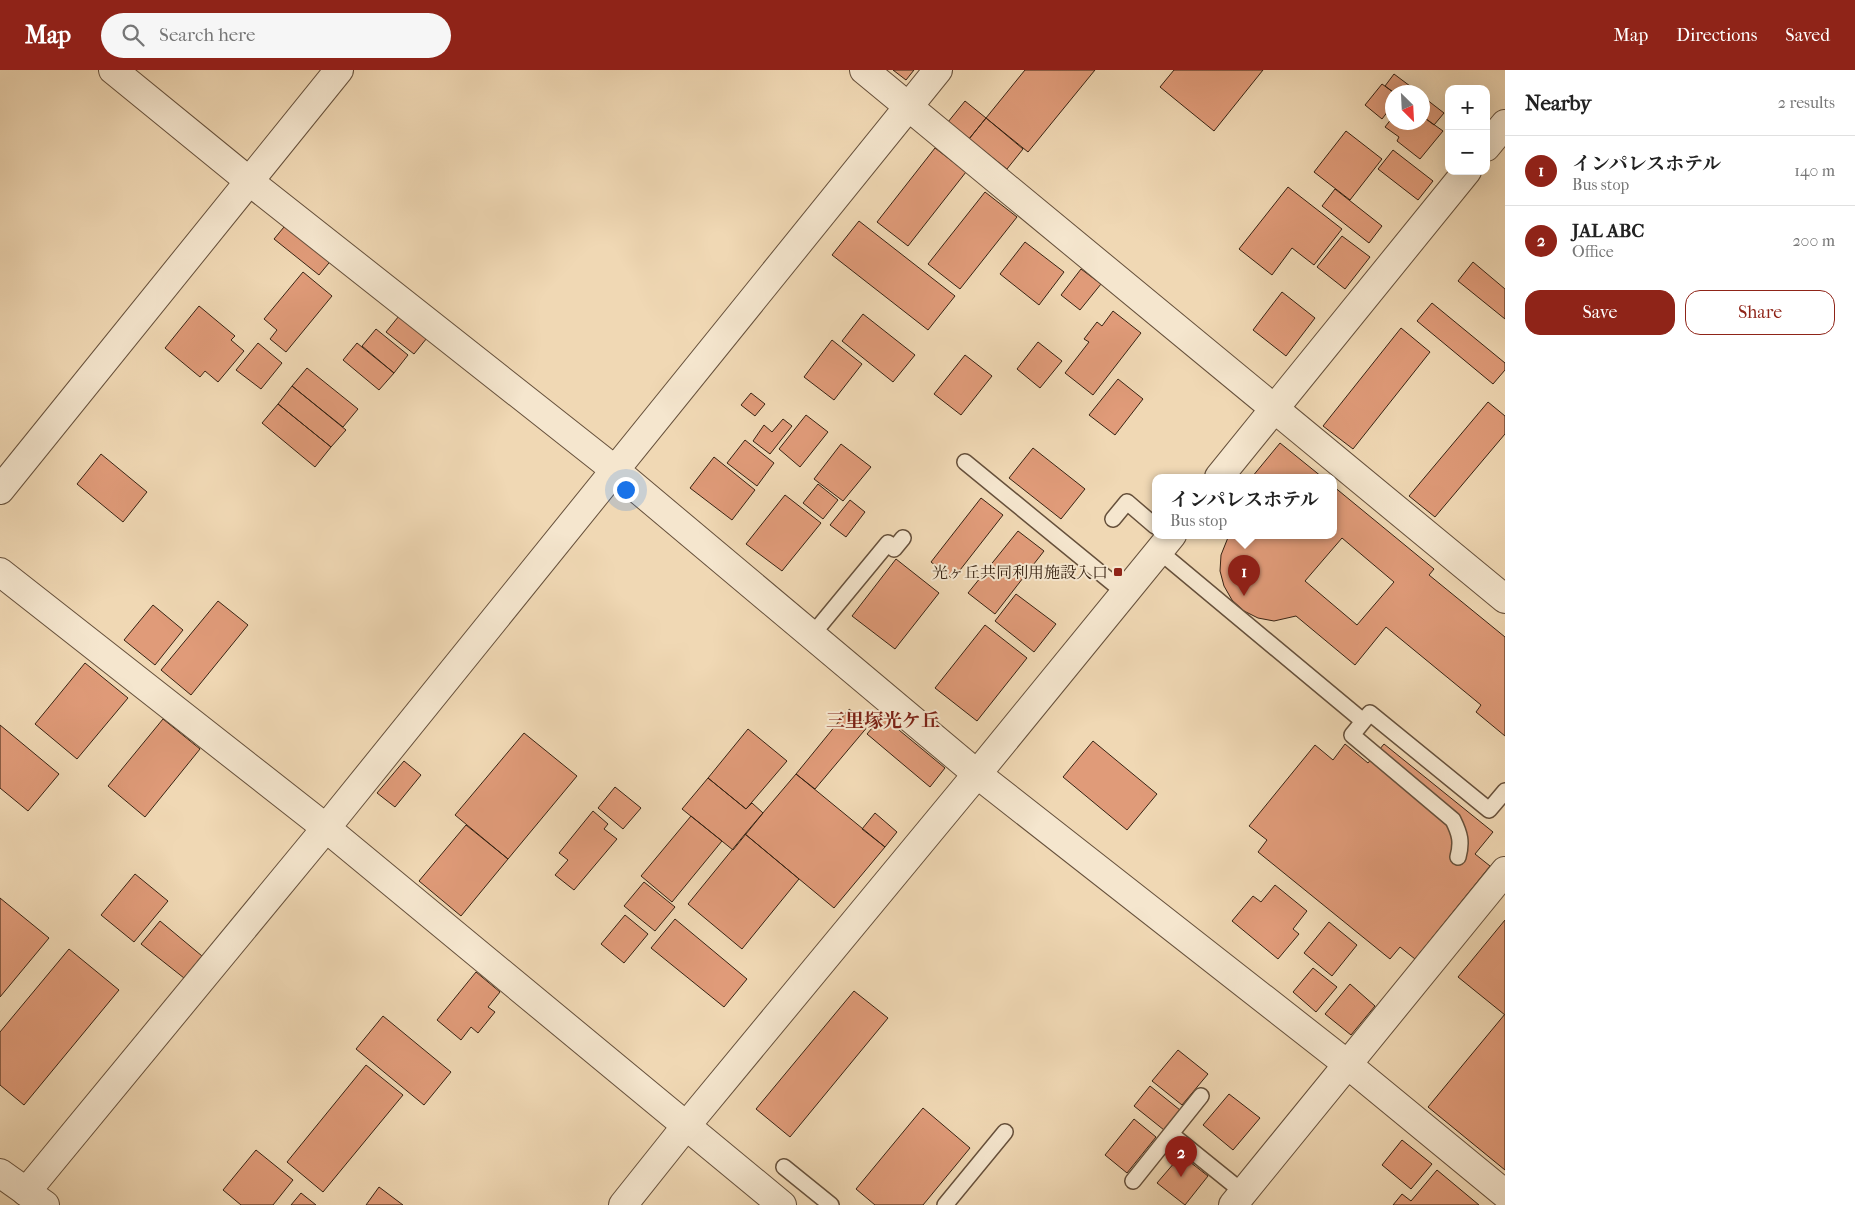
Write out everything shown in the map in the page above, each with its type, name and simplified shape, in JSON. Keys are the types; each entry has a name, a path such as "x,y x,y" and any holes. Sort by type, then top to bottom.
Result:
{"street":[{"path":"113,70 249,181 615,470 977,774 1347,1064 1505,1194"},
{"path":"0,490 339,70"},
{"path":"864,70 1505,599"},
{"path":"0,1173 36,1198 326,828 938,70"},
{"path":"1490,142 1505,124"},
{"path":"1221,474 1463,175"},
{"path":"623,1205 1125,593 1163,539"},
{"path":"0,572 326,828 782,1205"},
{"path":"1238,1199 1505,871"}],"lane":[{"path":"965,462 1125,593"},
{"path":"1113,519 1127,502 1152,526"},
{"path":"812,635 888,543 894,548 903,538"},
{"path":"1166,539 1363,721"},
{"path":"1458,857 1461,835 1454,820 1352,734 1370,713 1489,810 1505,791"},
{"path":"1133,1181 1201,1096"},
{"path":"945,1205 1005,1132"},
{"path":"1171,1134 1238,1199"},
{"path":"784,1167 831,1205"}],"building":[{"path":"893,70 914,70 906,80"},
{"path":"1025,70 1095,70 1028,152 986,118"},
{"path":"1174,70 1263,70 1214,131 1160,87"},
{"path":"1394,74 1409,85 1386,85"},
{"path":"1382,84 1385,86 1385,115 1382,119 1365,105"},
{"path":"965,101 986,118 969,139 948,122"},
{"path":"1430,102 1444,113 1434,125 1430,122"},
{"path":"986,118 1023,149 1007,169 969,139"},
{"path":"1430,122 1443,131 1420,159 1397,141 1399,137 1389,130 1430,130"},
{"path":"1346,131 1382,159 1350,200 1314,172"},
{"path":"935,148 966,172 908,246 877,222"},
{"path":"1393,150 1433,181 1418,200 1378,169"},
{"path":"1288,187 1342,229 1314,265 1292,248 1272,275 1239,249"},
{"path":"1335,189 1382,226 1369,243 1322,206"},
{"path":"985,192 1017,217 960,289 928,264"},
{"path":"289,221 333,258 319,275 274,239"},
{"path":"859,221 955,296 928,330 832,255"},
{"path":"1342,236 1370,257 1345,289 1317,267"},
{"path":"1025,242 1064,272 1039,305 1000,274"},
{"path":"1473,262 1505,289 1505,319 1458,281"},
{"path":"1081,269 1101,284 1080,310 1061,295"},
{"path":"303,272 332,296 286,352 270,339 277,330 264,319"},
{"path":"1282,292 1315,318 1286,356 1253,330"},
{"path":"1432,303 1505,363 1505,370 1493,384 1417,321"},
{"path":"199,306 235,336 231,340 244,351 218,382 205,371 200,377 165,348"},
{"path":"403,311 431,333 414,354 386,332"},
{"path":"1113,311 1141,333 1093,395 1065,373 1089,342 1084,339 1097,322 1102,326"},
{"path":"863,314 915,355 893,382 842,341"},
{"path":"1401,328 1430,352 1353,449 1323,426"},
{"path":"376,329 408,355 394,373 362,346"},
{"path":"832,340 862,364 834,400 804,377"},
{"path":"1038,342 1062,361 1040,388 1017,369"},
{"path":"258,343 282,363 261,389 236,370"},
{"path":"357,343 394,373 379,390 343,360"},
{"path":"965,355 992,376 961,415 934,394"},
{"path":"307,368 358,409 343,427 292,386"},
{"path":"1118,379 1143,399 1115,435 1089,415"},
{"path":"292,386 346,430 331,447 278,404"},
{"path":"751,393 765,404 755,416 741,405"},
{"path":"1488,402 1505,416 1505,434 1435,517 1409,496"},
{"path":"278,404 331,447 315,467 262,423"},
{"path":"806,415 828,432 800,467 779,449"},
{"path":"783,419 792,426 770,454 753,441 764,425 772,432"},
{"path":"745,440 774,463 757,486 727,463"},
{"path":"1280,443 1318,474 1254,474"},
{"path":"841,444 871,467 843,501 814,479"},
{"path":"1033,448 1085,489 1061,519 1009,478"},
{"path":"101,454 147,492 123,522 77,484"},
{"path":"714,457 755,490 732,520 690,488"},
{"path":"818,484 838,500 823,519 803,503"},
{"path":"1337,489 1434,569 1429,575 1505,637 1505,736 1476,712 1481,705 1386,627 1355,665 1296,616 1274,621 1258,618 1244,611 1232,600 1224,586 1220,571 1221,555 1227,539 1337,539","holes":["1342,538 1394,582 1357,625 1305,581"]},
{"path":"785,495 821,523 782,571 746,544"},
{"path":"981,498 1003,515 953,579 931,562"},
{"path":"850,500 865,512 846,537 830,525"},
{"path":"1018,531 1044,551 995,614 968,593"},
{"path":"896,559 939,593 895,649 852,616"},
{"path":"1016,594 1056,624 1034,652 995,621"},
{"path":"218,601 248,625 191,695 161,670"},
{"path":"153,605 183,630 155,665 124,640"},
{"path":"985,625 1027,658 977,721 935,688"},
{"path":"85,663 128,698 77,759 35,724"},
{"path":"849,709 869,725 815,789 796,774"},
{"path":"882,716 945,768 930,787 867,734"},
{"path":"163,719 200,749 145,817 108,786"},
{"path":"0,725 59,774 28,811 0,788"},
{"path":"748,729 787,761 746,809 708,778"},
{"path":"524,733 577,776 508,859 455,815"},
{"path":"1093,741 1157,794 1127,830 1063,777"},
{"path":"1345,744 1368,763 1384,744 1493,832 1475,854 1490,866 1415,959 1400,947 1390,959 1258,852 1267,840 1249,826 1315,745 1333,760"},
{"path":"404,761 421,775 395,807 377,793"},
{"path":"796,774 885,847 834,908 745,834"},
{"path":"708,778 746,809 752,803 763,813 733,850 682,809"},
{"path":"615,787 641,808 623,829 598,808"},
{"path":"593,811 608,824 604,829 617,839 574,890 555,875 568,860 559,853"},
{"path":"875,813 897,832 885,847 862,829"},
{"path":"691,816 722,841 672,902 641,876"},
{"path":"466,825 508,859 461,916 419,881"},
{"path":"745,834 799,879 742,949 688,904"},
{"path":"135,874 168,901 134,942 101,915"},
{"path":"644,882 675,907 655,931 624,906"},
{"path":"1275,885 1307,911 1293,929 1299,934 1278,959 1232,921 1253,896 1261,902"},
{"path":"0,898 49,938 0,997"},
{"path":"625,915 648,934 624,963 601,944"},
{"path":"675,919 747,979 724,1007 651,948"},
{"path":"1505,920 1505,1015 1458,977"},
{"path":"160,921 202,956 184,978 141,944"},
{"path":"1329,922 1357,945 1332,976 1304,953"},
{"path":"69,949 119,990 24,1105 0,1085 0,1032"},
{"path":"1313,968 1337,987 1316,1012 1293,992"},
{"path":"476,972 500,992 488,1007 495,1012 478,1033 471,1027 461,1040 437,1020"},
{"path":"1350,984 1375,1006 1351,1035 1325,1014"},
{"path":"854,991 888,1018 790,1137 756,1109"},
{"path":"1505,1014 1505,1170 1428,1107"},
{"path":"383,1016 451,1072 424,1105 356,1049"},
{"path":"1178,1050 1208,1074 1182,1105 1152,1081"},
{"path":"366,1065 403,1095 323,1192 287,1162"},
{"path":"1150,1086 1180,1110 1164,1130 1134,1106"},
{"path":"1229,1094 1260,1118 1233,1150 1203,1125"},
{"path":"923,1108 970,1148 923,1205 875,1205 856,1189"},
{"path":"1134,1119 1156,1137 1127,1173 1105,1155"},
{"path":"1402,1140 1432,1164 1411,1189 1382,1165"},
{"path":"256,1150 293,1180 273,1205 241,1205 223,1190"},
{"path":"1181,1155 1208,1176 1185,1205 1157,1183"},
{"path":"1437,1170 1479,1205 1393,1205 1402,1194 1411,1201"},
{"path":"379,1187 403,1205 366,1205"},
{"path":"301,1193 316,1205 291,1205"}],"place":[{"name":"光ヶ丘共同利用施設入口","path":"1118,572"},
{"name":"インパレスホテル","path":"1244,596"},
{"name":"JAL ABC","path":"1181,1177"}],"district":[{"name":"三里塚光ケ丘","path":"883,721"}]}
